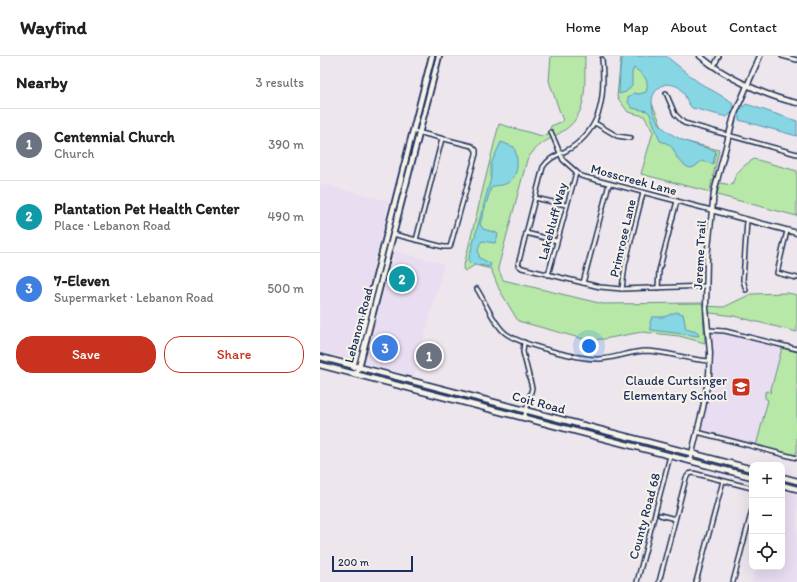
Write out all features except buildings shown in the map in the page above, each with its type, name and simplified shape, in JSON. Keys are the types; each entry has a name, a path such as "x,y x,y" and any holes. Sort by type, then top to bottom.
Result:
{"main road":[{"name":"Lebanon Road","path":"355,374 353,365 432,56"},
{"name":"Lebanon Road","path":"355,374 359,367 440,56"},
{"path":"430,64 437,66"},
{"path":"387,233 393,234"},
{"path":"366,312 372,314"},
{"name":"Coit Road","path":"320,357 749,468"},
{"name":"Coit Road","path":"320,365 749,476"},
{"path":"418,391 420,383"},
{"path":"476,406 478,398"},
{"path":"632,446 634,438"},
{"path":"785,478 797,481"},
{"path":"785,486 797,488"}],"street":[{"path":"700,56 714,66 747,84 771,95 797,103"},
{"path":"714,66 719,56"},
{"name":"Jereme Trail","path":"690,461 708,386 710,361 707,246 716,181 734,116 760,56"},
{"path":"782,56 797,60"},
{"path":"602,60 602,99 595,123 580,141 548,160 544,167 518,262 519,266 548,275 600,287 622,289 707,286"},
{"path":"666,93 672,110 682,121 797,154"},
{"path":"595,123 617,136 631,138"},
{"path":"393,234 444,247 450,247 476,150 472,146 413,131"},
{"name":"Mosscreek Lane","path":"551,132 559,153 568,166 581,176 711,210"},
{"path":"416,240 442,139"},
{"name":"Lakebluff Way","path":"548,275 576,173"},
{"path":"583,284 609,184"},
{"name":"Primrose Lane","path":"622,289 625,265 643,193"},
{"path":"535,198 566,206"},
{"path":"658,288 659,271 677,201"},
{"path":"711,210 797,233"},
{"path":"746,220 743,280 746,290"},
{"path":"787,231 777,274 797,278"},
{"path":"526,233 557,241"},
{"path":"477,289 502,330 510,337 524,342 588,359 600,359 629,352 644,351 672,353 698,360 710,361"},
{"path":"708,330 730,332 797,349"},
{"path":"524,342 523,352 532,388 524,418"},
{"path":"697,432 797,458"},
{"name":"County Road 68","path":"637,582 670,456"},
{"path":"658,582 686,478 689,474 693,473 749,487"},
{"path":"696,582 723,481"},
{"path":"660,515 675,519"},
{"path":"733,582 749,521"}],"shaded area":[{"path":"320,184 389,201 350,359 320,351"},
{"path":"395,251 444,264 414,376 365,363"},
{"name":"Claude Curtsinger Elementary School","path":"712,333 724,334 782,348 756,446 702,430 712,372"},
{"path":"785,492 797,495 797,582 752,582 755,570 785,570"}],"green space":[{"path":"551,56 585,56 585,89 581,109 570,126 537,147 527,160 498,268 503,280 603,304 702,303 703,306 724,307 751,294 788,293 797,295 797,332 734,316 703,312 705,343 679,336 642,332 604,339 587,340 518,321 499,289 491,269 475,265 465,271 463,269 499,124 542,136 548,134 551,126 563,121 549,81"},
{"path":"621,56 656,56 650,99 665,133 676,139 719,150 713,176 720,183 732,185 735,176 740,170 754,159 797,171 797,216 717,195 719,185 712,180 710,192 641,174 653,132 644,116 628,112 617,97"},
{"path":"782,348 797,352 797,452 794,455 756,446 768,400 765,398 765,392 768,391 770,393"}],"water":[{"path":"623,56 666,56 698,82 732,102 733,107 740,110 746,104 797,121 797,136 739,120 739,116 731,113 727,117 692,108 681,89 673,85 666,84 656,91 652,99 654,114 659,123 666,130 685,141 716,151 713,164 702,161 694,167 689,168 677,158 671,146 660,141 650,114 647,111 632,108 628,102 628,97 634,93 639,94 646,92 647,81 641,73 634,68 632,73 632,85 626,92 619,94 620,69"},
{"path":"501,142 514,147 517,158 517,169 515,175 508,183 491,188 480,224 483,229 497,233 498,235 495,243 482,241 478,251 480,258 491,264 490,267 469,263 469,258 491,178 491,164"},
{"path":"676,312 683,314 686,329 697,332 699,336 651,330 650,323 652,317 664,317"}],"place":[{"name":"Plantation Pet Health Center","path":"402,279"},
{"name":"7-Eleven","path":"385,348"},
{"name":"Centennial Church","path":"429,356"},
{"name":"Claude Curtsinger Elementary School","path":"741,387"}]}
